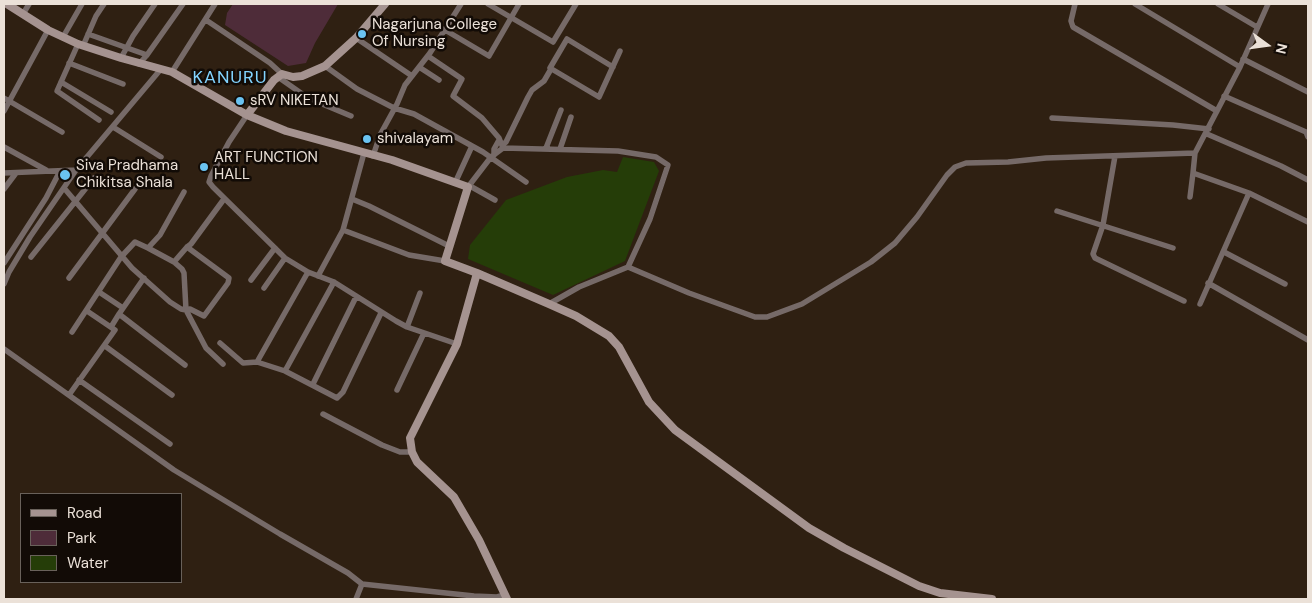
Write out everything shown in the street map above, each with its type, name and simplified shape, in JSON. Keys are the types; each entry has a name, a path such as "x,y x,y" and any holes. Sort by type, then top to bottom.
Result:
{"main road":[{"path":"5,4 63,37 84,41 121,58 172,72 247,115 286,131 392,160 469,187 445,261 576,316 609,336 619,347 649,402 675,430 809,528 919,586 940,593 992,599"},
{"path":"247,115 280,75 302,76 325,66 356,38 385,4"},
{"path":"477,273 457,344 410,438 412,452 417,462 454,497 479,540 505,597"}],"street":[{"path":"23,14 30,4"},
{"path":"63,37 82,4"},
{"path":"98,120 58,93 57,90 69,63 84,41 104,4"},
{"path":"121,58 133,36 156,4"},
{"path":"139,64 183,4"},
{"path":"172,72 215,4"},
{"path":"373,156 380,135 405,85 428,56 460,4"},
{"path":"488,4 496,6 512,18 561,47"},
{"path":"445,30 489,56 519,4"},
{"path":"553,42 576,4"},
{"path":"1075,4 1070,21 1073,27 1217,111"},
{"path":"1135,4 1240,67"},
{"path":"1218,4 1258,27"},
{"path":"1190,197 1195,153 1240,67 1268,4"},
{"path":"206,20 270,63 280,75 308,98 351,116"},
{"path":"4,111 7,99 48,30"},
{"path":"356,38 412,76"},
{"path":"495,200 469,187 501,144 506,142 532,90 544,81 567,39 613,67"},
{"path":"84,41 128,48 147,55"},
{"path":"551,68 599,97 620,51"},
{"path":"428,56 462,79 453,96 482,118 501,144 618,152 656,157 668,165 650,218 628,267 579,287 549,304"},
{"path":"1243,59 1308,92"},
{"path":"69,63 123,84"},
{"path":"325,66 357,89 394,108 414,114 492,156 526,182"},
{"path":"418,67 439,80"},
{"path":"4,284 30,237 64,188 74,170 114,127 162,69"},
{"path":"61,82 111,112"},
{"path":"1224,96 1306,132 1308,137"},
{"path":"7,99 62,132"},
{"path":"546,148 560,110"},
{"path":"247,115 229,142 211,176 210,182 224,199 285,258 308,272 327,278 381,313 407,327 457,344"},
{"path":"560,149 571,117"},
{"path":"1052,118 1173,124 1208,131 1308,180"},
{"path":"114,127 160,157"},
{"path":"455,183 472,146"},
{"path":"4,147 47,170"},
{"path":"318,276 343,230 364,153"},
{"path":"628,267 699,297 755,317 767,317 802,304 871,262 895,243 955,167 966,163 1195,153"},
{"path":"1114,156 1103,225 1094,254 1097,260 1184,301"},
{"path":"4,173 74,170"},
{"path":"4,263 62,171"},
{"path":"4,189 16,173"},
{"path":"1194,173 1249,193 1308,222"},
{"path":"31,257 94,178"},
{"path":"64,188 121,256 170,302 182,310 190,310 204,316 228,283 229,278 187,247"},
{"path":"69,278 135,189"},
{"path":"148,248 160,235 184,192"},
{"path":"1200,304 1249,193"},
{"path":"174,262 224,199"},
{"path":"352,199 449,246"},
{"path":"1057,211 1173,248"},
{"path":"343,230 409,255 445,261"},
{"path":"72,332 121,256 135,242 174,262 182,269 184,273 186,310 203,342 223,364"},
{"path":"251,280 274,248"},
{"path":"1224,252 1285,284"},
{"path":"264,288 285,258"},
{"path":"257,362 308,272"},
{"path":"110,327 144,278"},
{"path":"285,371 334,282"},
{"path":"1208,283 1308,340"},
{"path":"99,292 123,308"},
{"path":"407,327 420,292"},
{"path":"312,384 356,297"},
{"path":"70,392 115,330 86,310"},
{"path":"220,343 243,363 257,362 285,371 336,398 344,392 381,313"},
{"path":"119,314 185,364"},
{"path":"397,390 424,333"},
{"path":"105,346 172,395"},
{"path":"4,350 70,392 174,470 348,573 362,584 474,596 505,597"},
{"path":"78,382 170,444"},
{"path":"323,414 382,445 400,452 412,452"},
{"path":"356,599 362,584"}],"green space":[{"path":"233,4 338,4 315,43 306,63 288,66 225,25 227,13"}],"water":[{"path":"623,157 654,162 659,171 625,261 553,295 468,259 470,245 506,200 567,177 603,170 617,172"}],"place":[{"name":"Nagarjuna College Of Nursing","path":"362,34"},
{"name":"sRV NIKETAN","path":"240,101"},
{"name":"shivalayam","path":"367,139"},
{"name":"ART FUNCTION HALL","path":"204,167"},
{"name":"Siva Pradhama Chikitsa Shala","path":"65,175"}],"district":[{"name":"KANURU","path":"230,78"}]}
